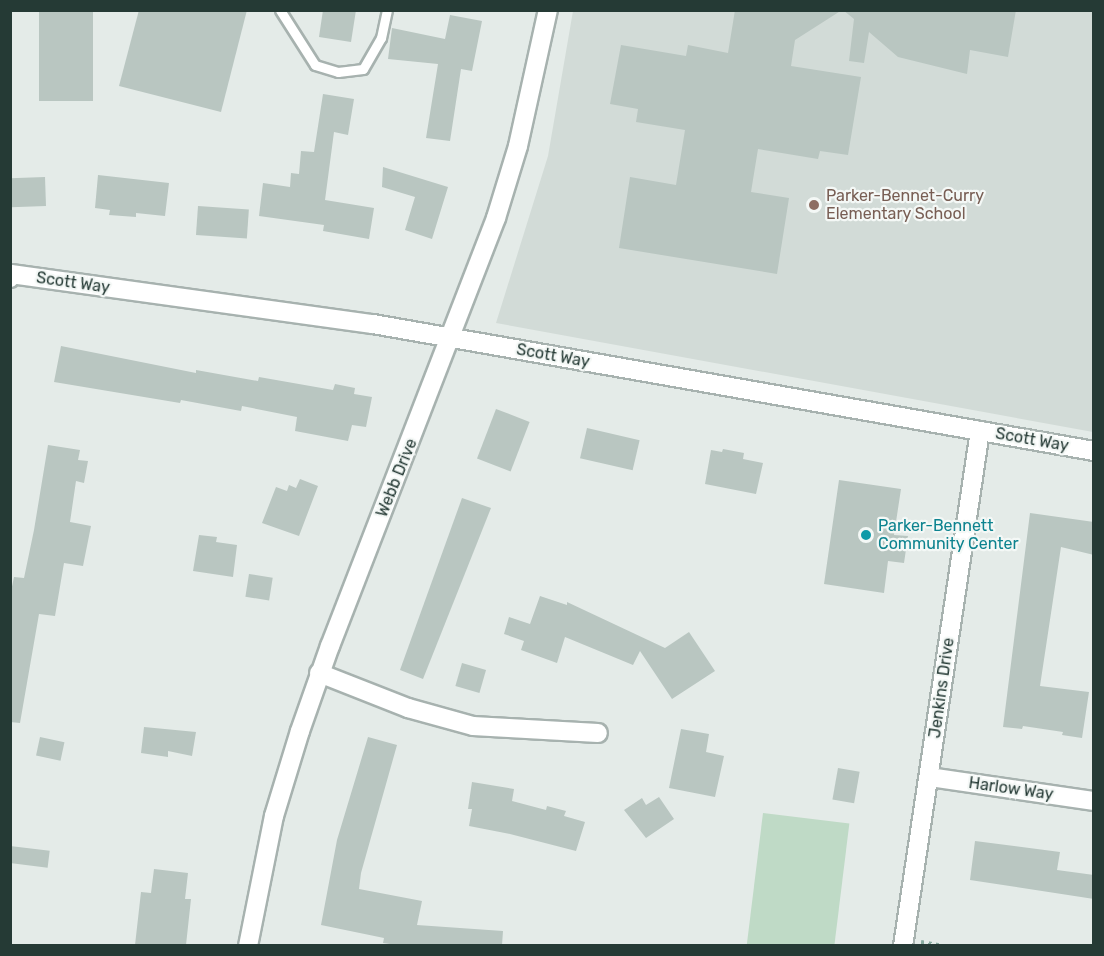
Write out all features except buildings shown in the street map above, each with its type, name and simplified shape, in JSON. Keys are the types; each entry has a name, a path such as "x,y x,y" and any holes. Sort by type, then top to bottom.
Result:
{"street":[{"name":"Webb Drive","path":"248,945 274,816 320,673 484,254 508,182 548,10"},
{"name":"Scott Way","path":"11,276 296,312 1094,451"},
{"name":"Jenkins Drive","path":"903,945 980,431"},
{"path":"320,673 408,708 473,726 598,733"},
{"name":"Harlow Way","path":"929,777 1094,801"}],"lane":[{"path":"280,10 315,65 338,72 363,69 381,38 387,10"}],"shaded area":[{"name":"Parker-Bennet-Curry Elementary School","path":"573,11 1093,11 1093,432 496,323 548,156"}],"green space":[{"path":"763,813 849,824 834,946 747,945"}],"place":[{"name":"Parker-Bennet-Curry Elementary School","path":"814,205"},
{"name":"Parker-Bennett Community Center","path":"866,535"}]}
